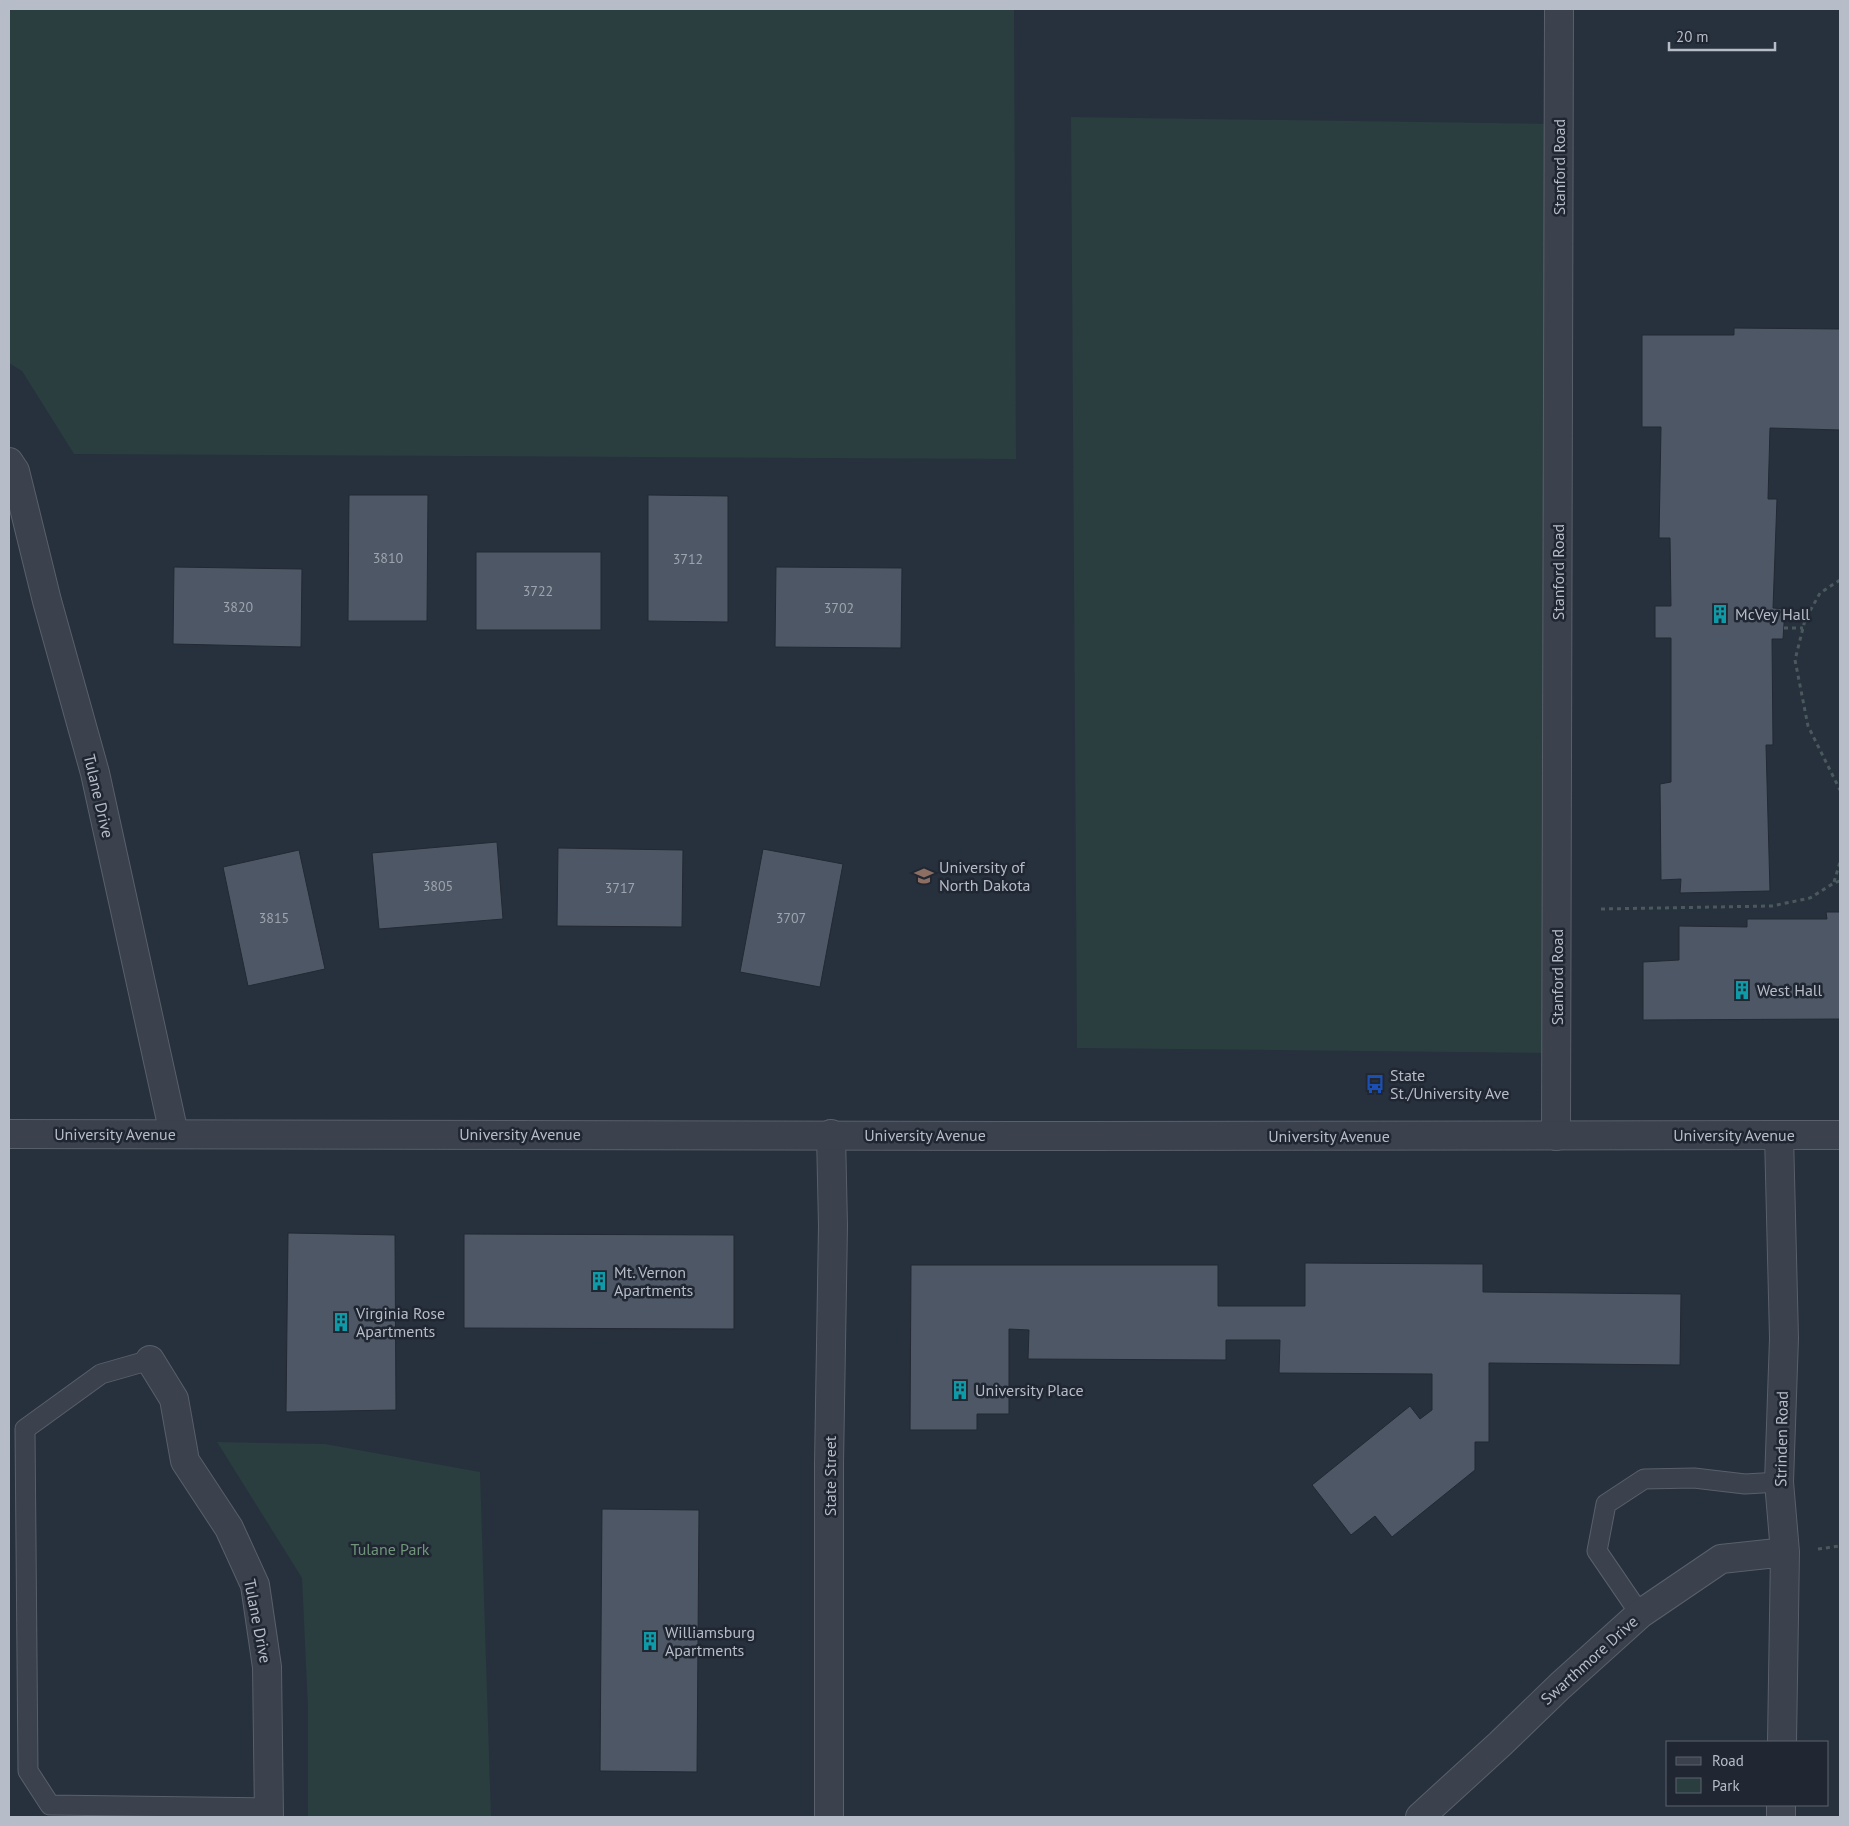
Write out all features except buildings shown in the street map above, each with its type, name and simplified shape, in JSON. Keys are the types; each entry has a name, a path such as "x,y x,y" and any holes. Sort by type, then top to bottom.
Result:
{"street":[{"name":"Stanford Road","path":"1556,1136 1559,9"},
{"name":"Tulane Drive","path":"9,462 15,471 95,774 174,1134"},
{"name":"University Avenue","path":"9,1134 1840,1135"},
{"name":"State Street","path":"829,1817 832,1134"},
{"name":"Strinden Road","path":"1779,1135 1784,1338 1779,1482 1785,1552 1782,1741"},
{"name":"Tulane Drive","path":"150,1360 174,1399 185,1461 229,1528 255,1585 267,1667 269,1812"},
{"name":"Swarthmore Drive","path":"1420,1817 1640,1614 1721,1559 1785,1552"}],"lane":[{"path":"150,1360 101,1374 25,1429 28,1771 50,1805 269,1812"},
{"path":"1640,1614 1597,1551 1606,1504 1644,1479 1694,1478 1746,1484 1779,1482"}],"path":[{"path":"1840,580 1820,593 1804,620 1795,660 1808,726 1839,788 1840,795"},
{"path":"1784,628 1802,628"},
{"path":"1834,883 1840,862"},
{"path":"1601,909 1772,906 1810,898 1840,881"}],"green space":[{"path":"9,9 1014,9 1016,459 74,454 22,371 9,363"},
{"path":"1071,117 1559,124 1556,1053 1077,1048"},
{"name":"Tulane Park","path":"217,1442 325,1444 480,1472 491,1817 308,1817 308,1709 302,1578"}],"place":[{"name":"McVey Hall","path":"1720,614"},
{"name":"University of North Dakota","path":"924,876"},
{"name":"West Hall","path":"1742,990"},
{"name":"State St./University Ave","path":"1375,1084"},
{"name":"Mt. Vernon Apartments","path":"599,1281"},
{"name":"Virginia Rose Apartments","path":"341,1322"},
{"name":"University Place","path":"960,1390"},
{"name":"Williamsburg Apartments","path":"650,1641"}]}
